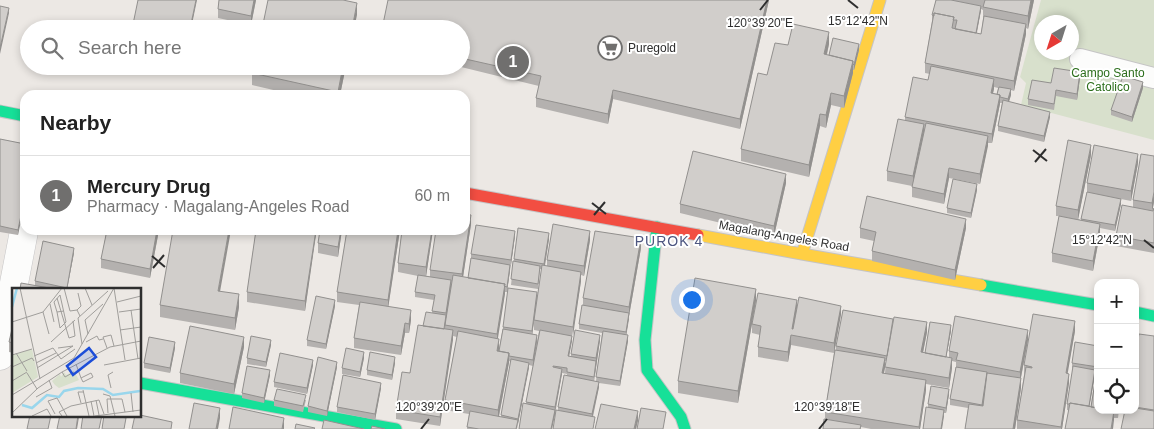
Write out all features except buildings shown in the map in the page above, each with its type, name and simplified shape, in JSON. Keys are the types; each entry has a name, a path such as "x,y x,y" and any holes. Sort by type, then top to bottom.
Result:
{"street":[{"path":"802,254 880,0"},
{"path":"0,111 20,115"},
{"name":"Magalang-Angeles Road","path":"470,194 1094,304"},
{"path":"657,227 645,340 647,370 681,417 684,429"},
{"path":"13,288 23,235"},
{"path":"0,357 12,294"},
{"path":"1139,313 1154,316"},
{"path":"141,383 396,429"}],"lane":[{"path":"1080,59 1154,78"}],"green space":[{"name":"Campo Santo Catolico","path":"1041,0 1154,0 1154,140 1021,105 1026,83 1020,77 1034,26 1034,60 1079,60 1079,15 1037,15"}],"traffic: fast":[{"path":"0,111 20,115"},
{"path":"657,227 645,340 647,370 681,417 685,429"},
{"path":"981,285 1094,304"},
{"path":"1139,313 1154,316"},
{"path":"141,383 396,429"}],"traffic: slow":[{"path":"802,254 880,0"},
{"path":"698,235 981,285"}],"traffic: jam":[{"path":"470,194 698,235"}],"place":[{"name":"Puregold","path":"610,48"},
{"name":"Mercury Drug","path":"513,62"}],"district":[{"name":"PUROK 4","path":"669,241"}]}
